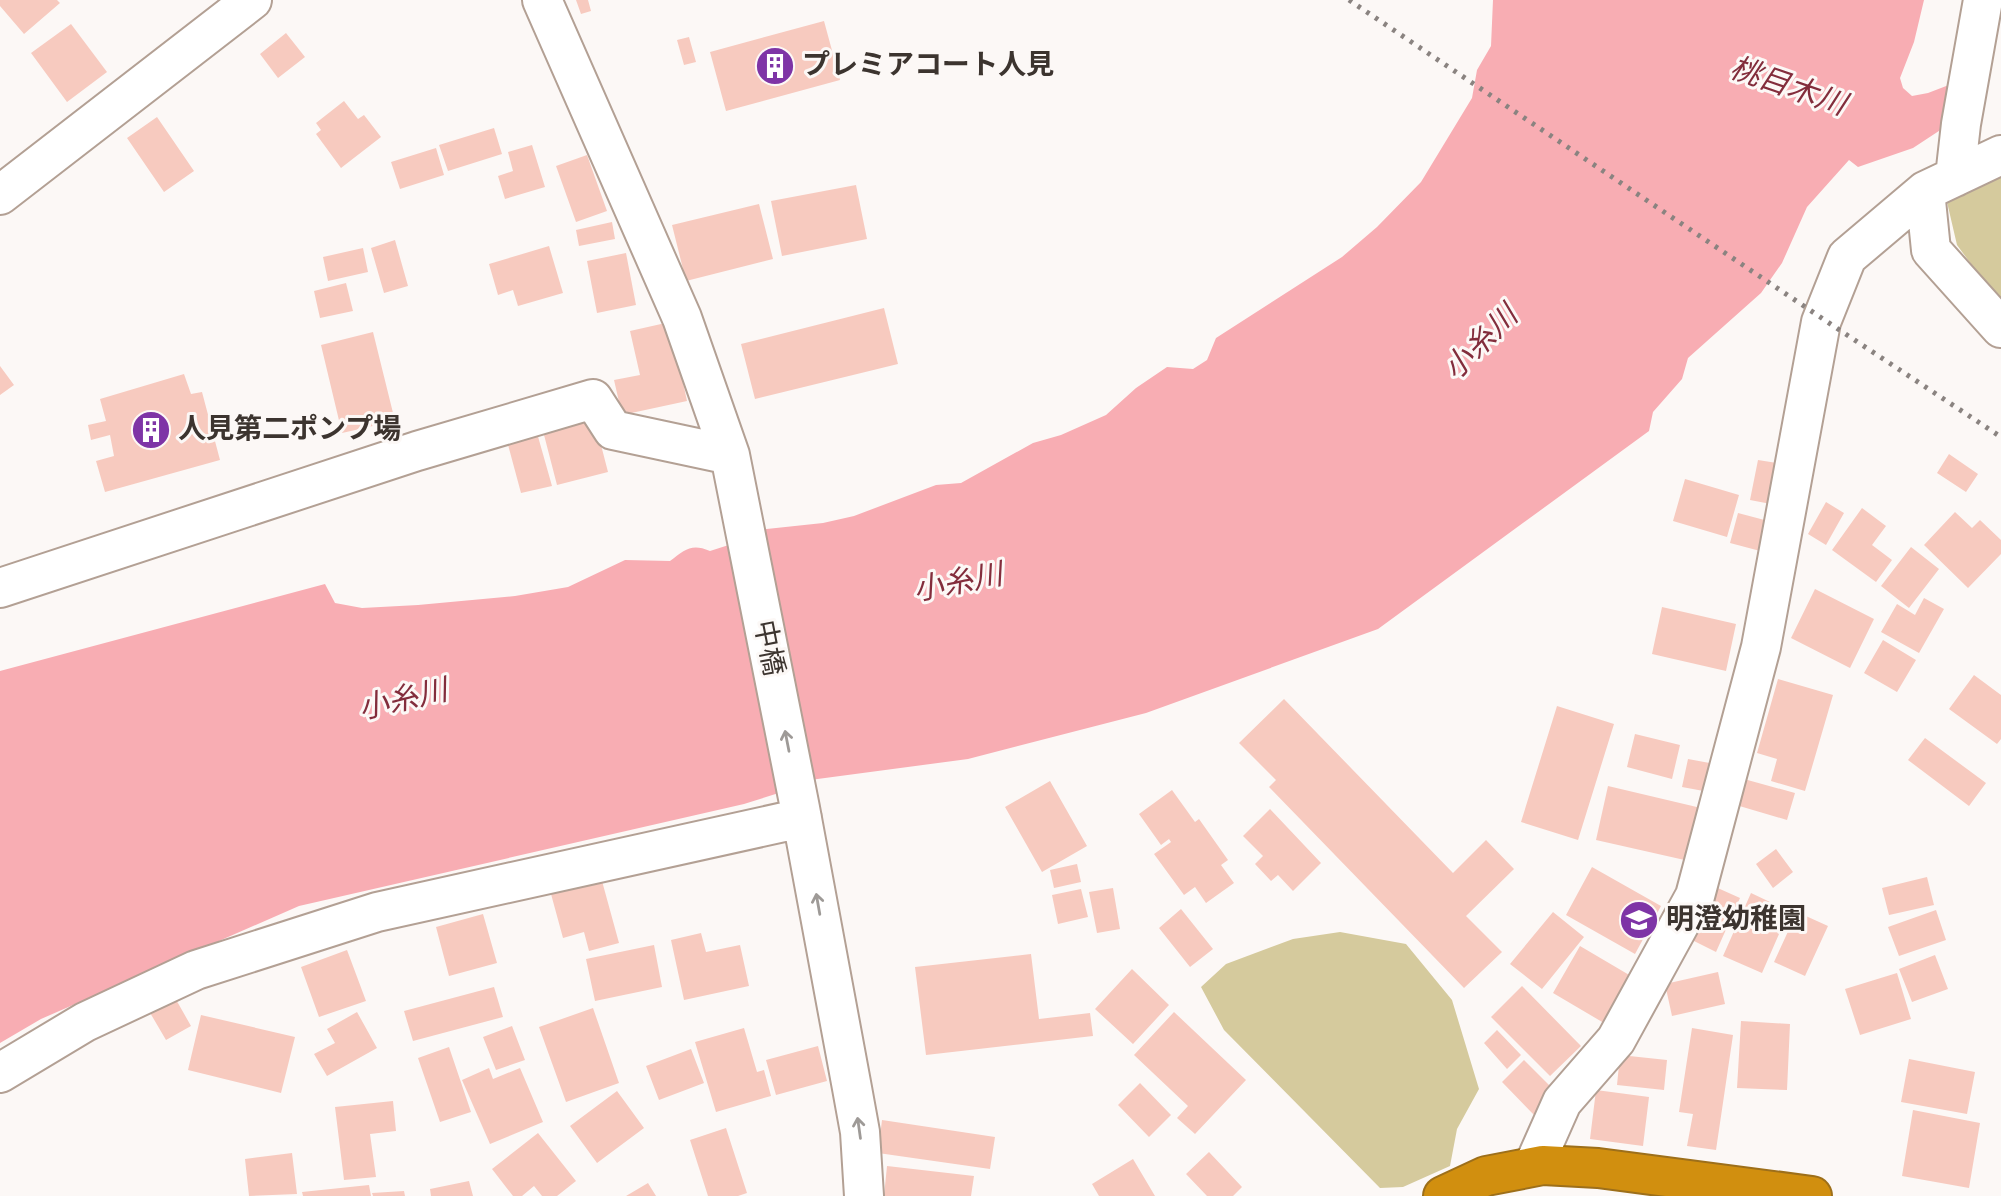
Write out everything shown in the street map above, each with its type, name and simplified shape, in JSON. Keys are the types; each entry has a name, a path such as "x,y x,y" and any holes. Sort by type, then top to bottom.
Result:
{"highway":[{"path":"1443,1196 1486,1176 1534,1165 1598,1168 1812,1196"}],"street":[{"path":"0,195 251,0"},
{"name":"中橋","path":"542,0 682,318 733,472 801,813 860,1132 864,1196"},
{"path":"1983,0 1961,124 1940,184 1931,250 2001,328"},
{"path":"1534,1165 1562,1102 1616,1040 1695,897 1761,648 1821,322 1847,257 1940,184 2001,155"},
{"path":"0,588 417,451 593,398 613,430 733,472"},
{"path":"0,1073 85,1022 196,970 377,912 801,813"}],"shaded area":[{"path":"2001,170 2001,300 1991,291 1957,245 1947,202"},
{"path":"1340,932 1406,944 1452,1000 1479,1089 1457,1129 1450,1166 1403,1187 1380,1188 1224,1030 1201,987 1226,964 1293,939"}],"water":[{"path":"1493,0 1924,0 1914,42 1900,78 1903,88 1912,96 1954,83 1945,127 1913,148 1858,167 1849,160 1807,207 1782,263 1761,293 1688,358 1682,379 1653,412 1649,431 1378,629 1146,713 968,759 810,780 758,530 823,523 854,516 936,485 961,483 1033,443 1061,435 1106,415 1136,388 1167,367 1193,369 1207,360 1216,338 1342,257 1377,227 1421,182 1472,98 1477,70 1491,46"},
{"name":"小糸川","path":"735,543 782,792 744,804 299,906 41,1019 0,1043 0,671 325,584 335,603 362,608 515,596 568,587 625,560 670,561 688,549 710,551"}],"building":[{"path":"0,0 57,0 60,3 24,34 0,6"},
{"path":"576,0 588,0 591,11 581,14"},
{"name":"プレミアコート人見","path":"824,21 840,80 726,111 710,52"},
{"path":"71,24 107,72 67,102 31,53"},
{"path":"286,33 305,57 278,78 260,54"},
{"path":"689,37 696,62 684,65 677,40"},
{"path":"344,101 358,119 364,115 381,137 341,168 316,134 321,130 316,123"},
{"path":"157,117 194,171 164,192 127,138"},
{"path":"494,128 502,154 448,171 439,145"},
{"path":"532,145 545,187 505,199 498,176 513,171 508,152"},
{"path":"436,148 444,175 400,189 391,162"},
{"path":"587,155 607,211 576,222 556,166"},
{"path":"856,185 867,239 782,256 771,201"},
{"path":"759,204 773,259 686,281 672,225"},
{"path":"612,222 615,239 579,246 576,230"},
{"path":"395,240 408,286 384,293 371,248"},
{"path":"549,246 563,293 518,306 513,290 498,295 489,264"},
{"path":"363,248 368,272 328,281 323,257"},
{"path":"626,253 636,305 597,313 587,261"},
{"path":"346,283 353,311 320,318 314,291"},
{"path":"884,308 898,364 755,399 741,344"},
{"path":"670,322 687,401 622,415 614,380 640,375 630,331"},
{"path":"373,332 395,421 342,433 321,345"},
{"path":"0,366 14,385 0,395"},
{"name":"人見第二ポンプ場","path":"184,374 191,394 202,392 220,460 105,492 96,461 114,456 110,435 91,440 88,425 106,421 100,399"},
{"path":"594,418 608,472 557,485 543,431"},
{"path":"537,433 552,486 521,493 507,441"},
{"path":"1949,454 1978,474 1966,492 1937,473"},
{"path":"1758,460 1789,465 1782,506 1750,500"},
{"path":"1685,479 1739,495 1727,537 1673,521"},
{"path":"1826,502 1844,513 1826,545 1808,534"},
{"path":"1862,508 1886,526 1872,545 1892,560 1876,582 1832,550"},
{"path":"1955,512 1972,528 1980,520 2001,540 2001,554 1968,588 1924,545"},
{"path":"1738,513 1772,522 1764,552 1730,543"},
{"path":"1911,547 1939,569 1909,608 1881,586"},
{"path":"1815,589 1874,619 1850,668 1791,638"},
{"path":"1924,598 1944,609 1919,653 1881,632 1897,604 1915,615"},
{"path":"1662,607 1736,624 1726,671 1652,654"},
{"path":"1883,640 1916,660 1897,692 1864,673"},
{"path":"1974,675 2001,695 2001,739 1997,744 1949,709"},
{"path":"1778,679 1833,695 1805,791 1771,781 1777,759 1757,753"},
{"path":"1284,699 1453,873 1486,840 1514,869 1466,916 1502,952 1464,988 1269,787 1276,780 1239,743"},
{"path":"1557,706 1614,724 1578,840 1521,822"},
{"path":"1635,734 1680,745 1672,779 1627,767"},
{"path":"1925,738 1986,783 1969,806 1908,760"},
{"path":"1688,759 1715,764 1709,792 1682,787"},
{"path":"1744,779 1795,793 1787,820 1736,805"},
{"path":"1050,781 1087,846 1042,872 1005,807"},
{"path":"1608,786 1701,808 1689,861 1596,840"},
{"path":"1172,790 1195,822 1199,819 1228,860 1221,865 1234,883 1206,903 1195,887 1184,895 1154,854 1171,842 1169,839 1161,845 1139,814"},
{"path":"1270,809 1321,863 1293,891 1278,875 1271,881 1255,864 1263,856 1243,836"},
{"path":"1776,849 1793,872 1773,888 1756,864"},
{"path":"1077,864 1081,882 1054,888 1050,870"},
{"path":"1592,867 1661,906 1635,954 1566,915"},
{"path":"1927,877 1934,905 1889,915 1882,888"},
{"path":"602,881 619,943 589,951 584,932 563,938 551,894"},
{"path":"1711,885 1740,898 1716,952 1686,937"},
{"path":"1113,888 1120,929 1097,933 1089,892"},
{"path":"1081,889 1088,917 1058,924 1052,895"},
{"path":"1751,893 1789,911 1762,973 1723,956"},
{"path":"1181,909 1213,949 1190,967 1159,928"},
{"path":"1936,910 1946,940 1899,956 1888,927"},
{"path":"1553,912 1584,937 1542,989 1510,964"},
{"path":"1797,912 1828,926 1805,976 1774,962"},
{"path":"483,914 497,963 449,976 436,927"},
{"path":"701,933 706,952 740,945 749,986 684,1000 671,940"},
{"path":"654,945 662,987 595,1001 586,959"},
{"path":"1580,946 1636,979 1609,1026 1553,993"},
{"path":"347,950 366,1001 319,1017 301,967"},
{"path":"1031,954 1039,1019 1090,1013 1093,1036 926,1055 915,967"},
{"path":"1935,955 1948,989 1912,1002 1899,969"},
{"path":"1132,969 1169,1005 1133,1044 1095,1009"},
{"path":"1718,972 1725,1004 1672,1016 1665,984"},
{"path":"1897,973 1911,1019 1860,1035 1845,989"},
{"path":"1522,986 1581,1046 1550,1076 1491,1017"},
{"path":"494,987 503,1017 413,1041 404,1011"},
{"path":"174,996 191,1026 166,1040 149,1011"},
{"path":"593,1008 619,1083 566,1102 539,1027"},
{"path":"357,1012 377,1048 327,1076 314,1054 335,1043 327,1029"},
{"path":"1174,1012 1246,1080 1195,1134 1177,1118 1188,1106 1134,1055"},
{"path":"201,1015 295,1037 281,1093 188,1070"},
{"path":"1741,1021 1790,1024 1787,1090 1737,1088"},
{"path":"512,1026 525,1060 496,1070 483,1037"},
{"path":"744,1028 757,1072 764,1070 771,1096 716,1112 695,1042"},
{"path":"1692,1028 1733,1035 1716,1150 1687,1146 1693,1114 1679,1112"},
{"path":"1497,1030 1521,1055 1507,1069 1484,1043"},
{"path":"818,1046 827,1081 776,1095 766,1060"},
{"path":"449,1047 471,1112 440,1122 418,1058"},
{"path":"691,1049 704,1083 659,1100 646,1066"},
{"path":"1620,1055 1667,1060 1664,1090 1617,1085"},
{"path":"1909,1059 1975,1072 1967,1114 1901,1102"},
{"path":"1524,1060 1558,1094 1535,1116 1502,1082"},
{"path":"489,1068 493,1079 520,1068 543,1122 490,1144 462,1080"},
{"path":"1140,1083 1171,1115 1149,1137 1118,1105"},
{"path":"1596,1090 1649,1097 1643,1146 1590,1139"},
{"path":"617,1091 644,1128 597,1163 570,1126"},
{"path":"393,1101 396,1131 370,1134 376,1177 344,1180 335,1107"},
{"path":"1913,1110 1980,1123 1969,1188 1902,1176"},
{"path":"882,1120 995,1137 990,1169 878,1153"},
{"path":"726,1128 747,1193 738,1196 708,1196 690,1140"},
{"path":"538,1133 576,1181 557,1196 542,1196 534,1186 522,1196 513,1196 492,1169"},
{"path":"1209,1152 1242,1187 1233,1196 1207,1196 1186,1174"},
{"path":"292,1153 297,1194 249,1196 245,1159"},
{"path":"1133,1159 1155,1196 1099,1196 1092,1184"},
{"path":"887,1166 974,1176 971,1196 884,1196"},
{"path":"469,1181 473,1196 431,1196 430,1189"},
{"path":"648,1183 656,1196 626,1196"},
{"path":"369,1185 371,1196 303,1196 302,1192"},
{"path":"404,1191 405,1196 373,1196 372,1193"}],"railway":[{"path":"1349,0 2001,437"}],"place":[{"name":"プレミアコート人見","path":"775,66"},
{"name":"人見第二ポンプ場","path":"151,430"},
{"name":"明澄幼稚園","path":"1639,920"}],"water label":[{"name":"桃目木川","path":"1788,87"}]}
